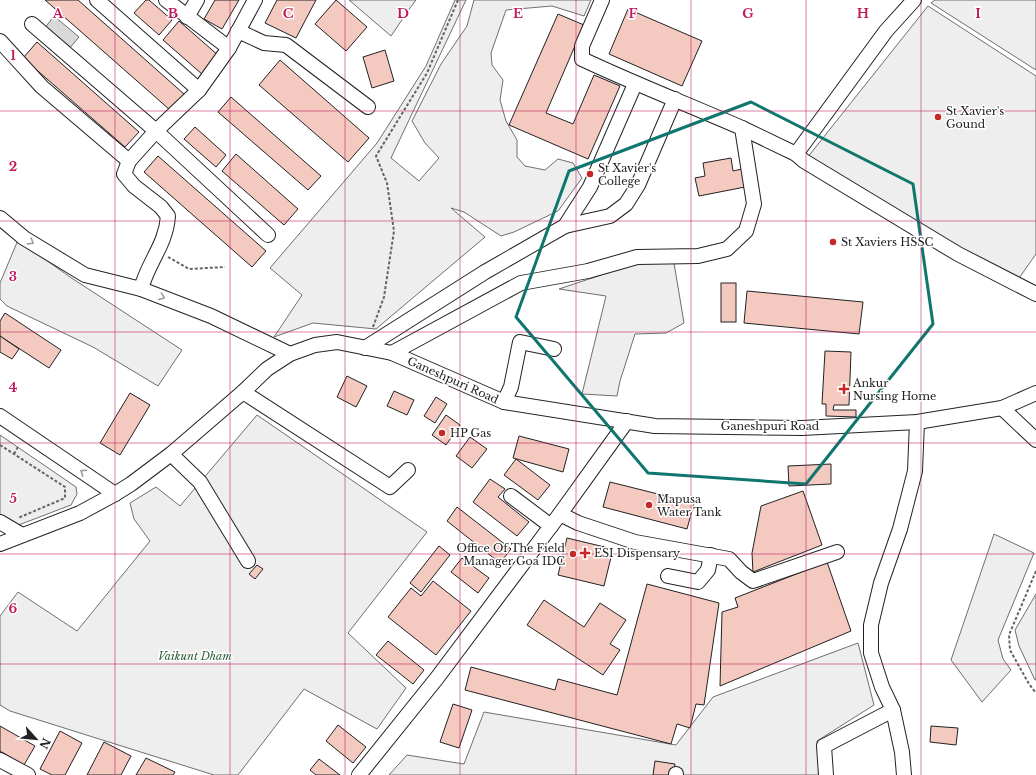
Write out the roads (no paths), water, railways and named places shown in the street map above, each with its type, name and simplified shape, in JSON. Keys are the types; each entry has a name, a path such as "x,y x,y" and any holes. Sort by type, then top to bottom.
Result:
{"street":[{"path":"98,0 199,90"},
{"path":"166,0 229,48"},
{"path":"187,17 197,0"},
{"path":"141,289 144,277 158,252 164,237 168,226 168,216 160,207 134,186 124,174 127,165 156,131 199,90 229,48 255,0"},
{"path":"602,0 582,46 582,59 635,84 675,99 742,128 796,154 804,161 958,254 1036,294"},
{"path":"796,154 886,31 914,0"},
{"path":"32,24 156,131 268,235"},
{"path":"238,31 264,43 286,45 368,107"},
{"path":"0,41 42,87 127,165"},
{"path":"565,226 590,187 635,84"},
{"path":"365,348 485,272 565,226 610,216 626,204 638,185 675,99"},
{"path":"392,353 521,283 588,271 637,257 698,256 727,249 746,231 754,204 742,128"},
{"path":"0,218 24,238 85,276 141,289 211,316 290,354"},
{"name":"Ganeshpuri Road","path":"0,544 80,513 131,484 171,454 243,392 267,369 290,354 315,345 336,342 392,353 504,402 655,426 802,428 917,422 1002,408 1036,393"},
{"path":"504,402 511,387 520,342 554,348"},
{"path":"243,392 390,487 408,470"},
{"path":"1002,408 1036,440"},
{"path":"0,416 115,494"},
{"path":"359,775 437,678 560,514 627,421"},
{"path":"904,775 902,752 893,710 882,687 871,653 871,625 881,583 900,529 914,471 917,422"},
{"path":"171,454 200,482 248,561"},
{"path":"511,496 551,526"},
{"path":"560,514 578,524 635,542 729,558 740,572 752,581 837,552"},
{"path":"0,522 22,535"},
{"path":"668,576 698,582 708,570 711,555"},
{"path":"826,775 824,746 893,710"},
{"path":"0,760 28,775"}],"place":[{"name":"St Xavier's Gound","path":"938,117"},
{"name":"St Xavier's College","path":"590,174"},
{"name":"St Xaviers HSSC","path":"833,242"},
{"name":"Ankur Nursing Home","path":"844,389"},
{"name":"HP Gas","path":"442,433"},
{"name":"Mapusa Water Tank","path":"649,505"},
{"name":"ESI Dispensary","path":"585,553"},
{"name":"Office Of The Field Manager Goa IDC","path":"573,554"}],"park label":[{"name":"Vaikunt Dham","path":"195,656"}]}
